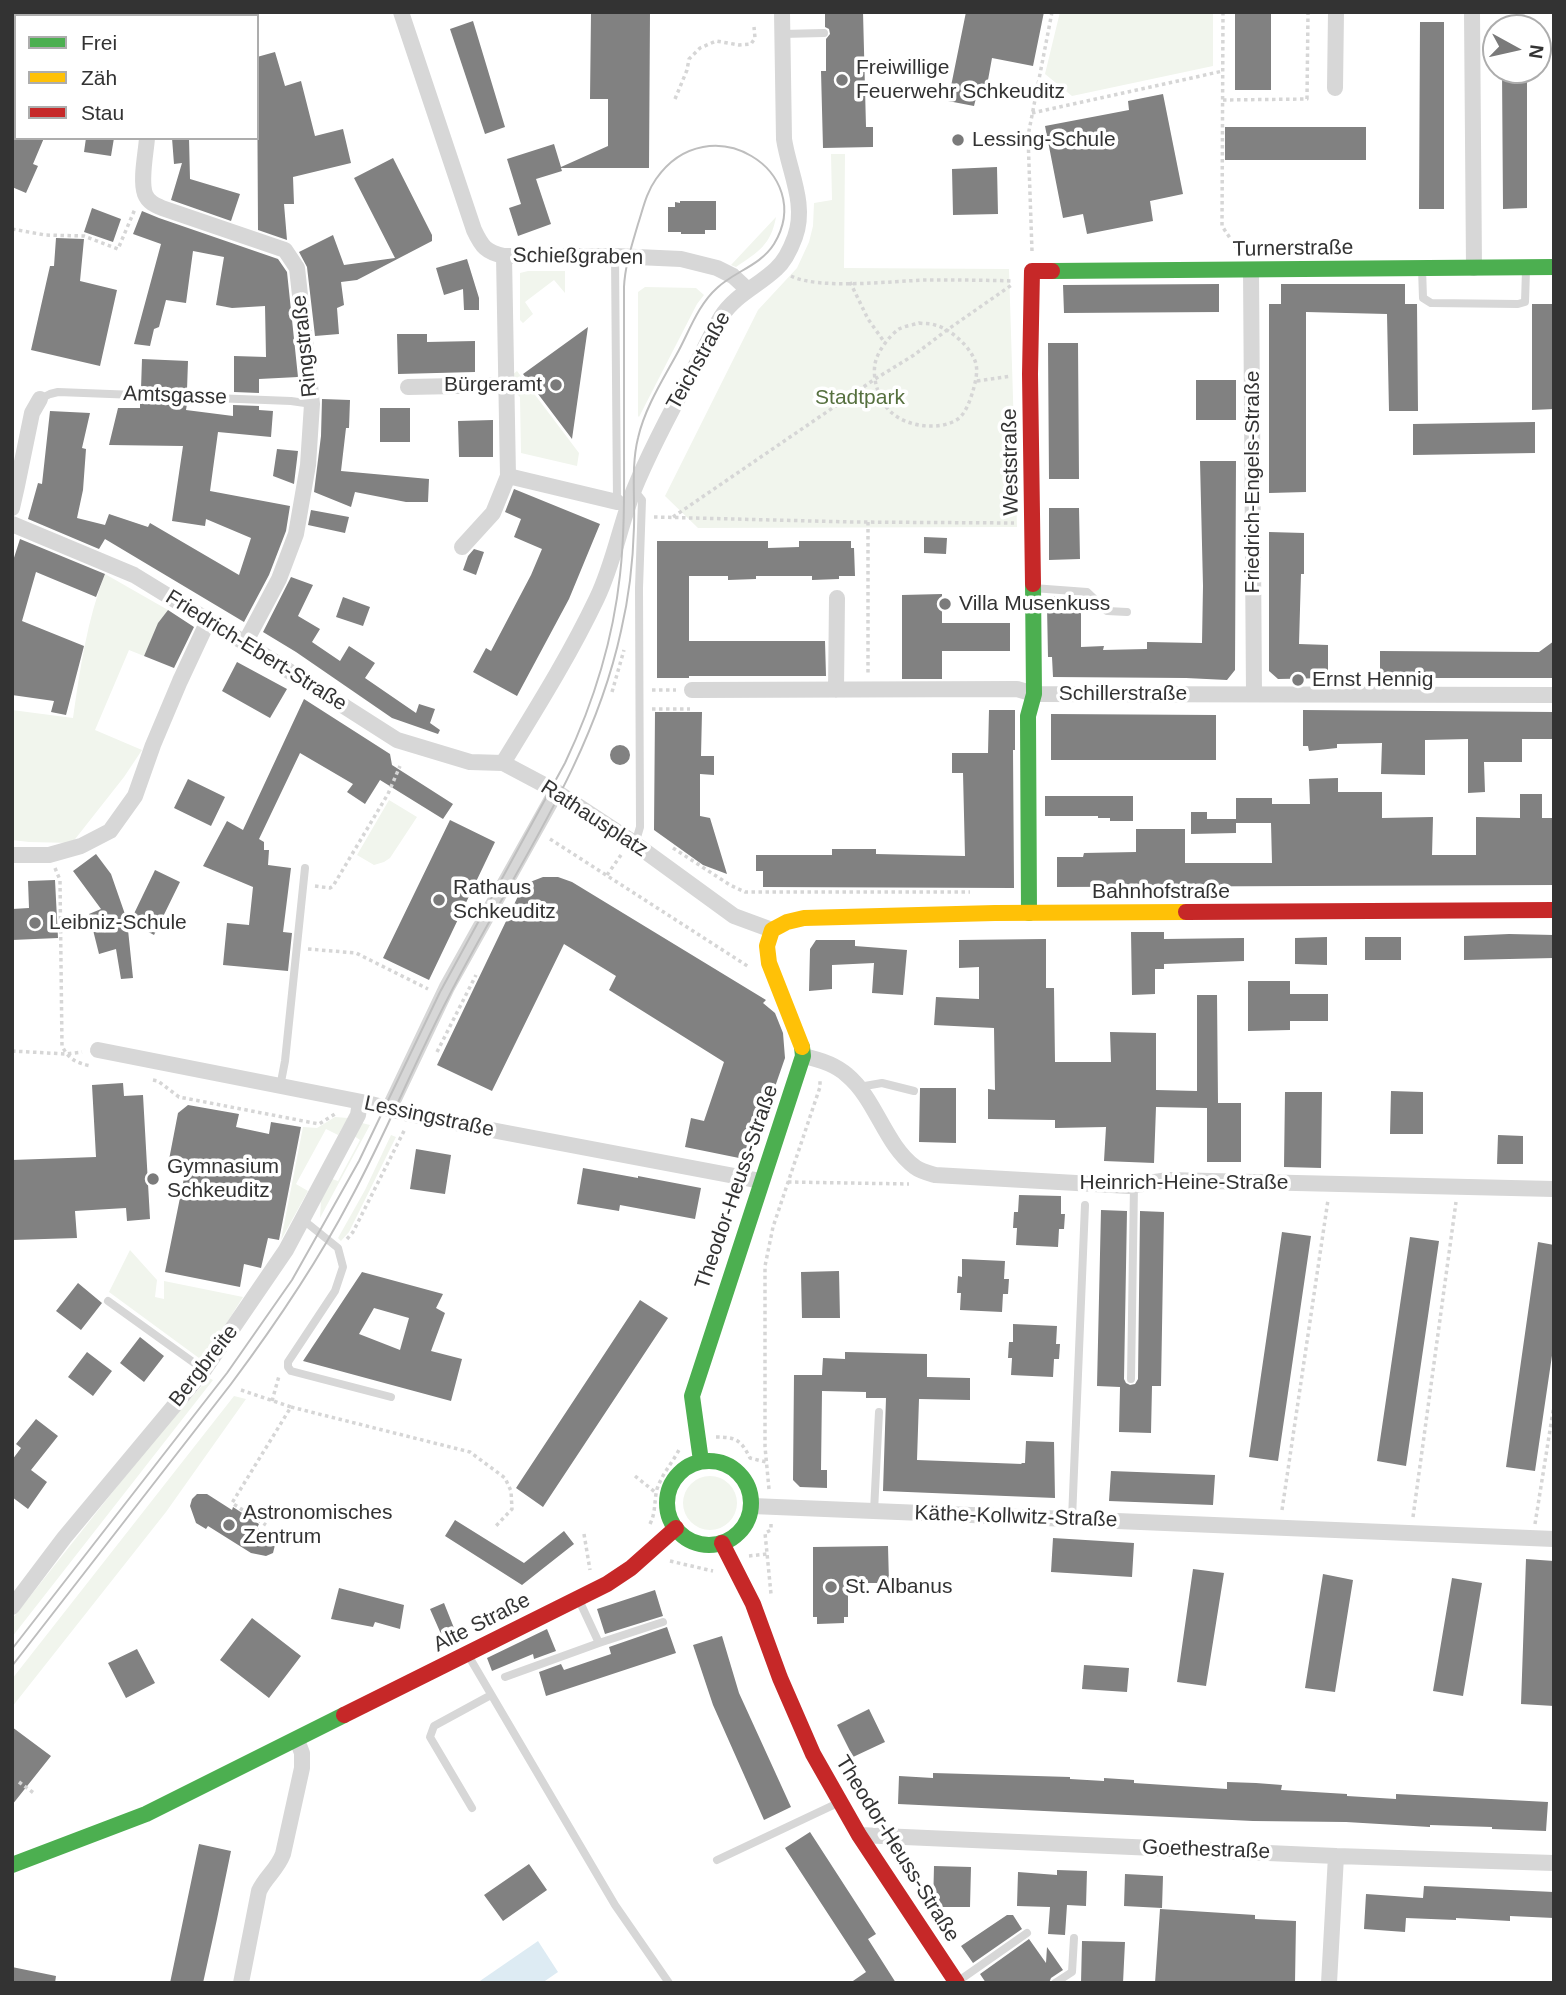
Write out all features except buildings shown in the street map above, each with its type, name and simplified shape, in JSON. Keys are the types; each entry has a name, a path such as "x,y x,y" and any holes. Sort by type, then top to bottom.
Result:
{"street":[{"name":"Schießgraben","path":"401,12 474,230 480,244 491,253 504,256 681,259 717,268 733,276 747,289"},
{"name":"Teichstraße","path":"503,763 557,676 599,595 621,509 634,491 679,396 722,316 732,302 777,268 788,254 795,238 800,221 799,203 784,139 782,12"},
{"path":"1335,88 1336,12"},
{"path":"1472,12 1474,268"},
{"path":"147,140 143,183 148,198"},
{"name":"Ringstraße","path":"148,198 162,208 285,250 296,268 312,404 308,465 296,534 279,579 245,643"},
{"path":"462,547 493,513 508,476 504,256"},
{"name":"Turnerstraße","path":"1032,271 1554,267"},
{"name":"Friedrich-Engels-Straße","path":"1251,270 1254,694"},
{"name":"Weststraße","path":"1029,913 1028,716 1034,694 1030,374 1032,271"},
{"path":"408,387 506,385"},
{"path":"12,508 32,413 40,399"},
{"path":"508,476 621,509"},
{"name":"Friedrich-Ebert-Straße","path":"12,524 134,575 397,740 470,762 503,763"},
{"path":"836,690 837,598"},
{"path":"12,855 49,855 81,846 110,831 135,796 149,744 176,679 208,621"},
{"name":"Schillerstraße","path":"692,690 1017,689 1034,694 1554,695"},
{"name":"Rathausplatz","path":"503,763 556,792 630,847 734,916 772,930"},
{"path":"389,1109 443,996 556,792"},
{"name":"Bahnhofstraße","path":"772,930 787,922 804,918 1029,913 1554,910"},
{"path":"772,930 767,946 769,963 802,1045 803,1056"},
{"name":"Lessingstraße","path":"97,1050 281,1087 359,1108 389,1109 761,1181"},
{"name":"Heinrich-Heine-Straße","path":"803,1056 821,1060 846,1074 859,1087 904,1158 917,1169 935,1175 1134,1185 1168,1180 1554,1189"},
{"name":"Theodor-Heuss-Straße","path":"701,1461 692,1396 803,1056"},
{"name":"Bergbreite","path":"12,1607 64,1538 205,1370 286,1250 359,1108"},
{"path":"714,1460 727,1464 746,1481 751,1493 751,1506 749,1518 742,1529 722,1543 709,1545 696,1543 676,1528 669,1516 667,1502 677,1475 688,1466 714,1460"},
{"name":"Käthe-Kollwitz-Straße","path":"751,1506 1554,1539"},
{"name":"Alte Straße","path":"12,1866 146,1815 593,1591 631,1568 676,1528"},
{"name":"Theodor-Heuss-Straße","path":"722,1543 754,1604 780,1678 813,1754 859,1835 957,1983"},
{"path":"241,1983 259,1891 278,1867 283,1854 302,1768 302,1753 297,1740"},
{"name":"Goethestraße","path":"859,1835 1554,1863"},
{"path":"1329,1983 1336,1856"}],"lane":[{"path":"782,34 824,33"},
{"path":"615,256 621,509"},
{"path":"1422,268 1423,298 1431,303 1518,304 1525,302 1526,267"},
{"name":"Amtsgasse","path":"40,399 58,392 312,404"},
{"path":"630,847 640,827 639,645 642,500 634,491"},
{"path":"1034,588 1087,592 1107,611 1127,612"},
{"path":"281,1087 305,868"},
{"path":"859,1087 883,1083 914,1091"},
{"path":"1131,1379 1134,1185"},
{"path":"1072,1520 1085,1205"},
{"path":"302,1219 338,1248 343,1267 335,1291 288,1362 288,1367 291,1371 391,1397"},
{"path":"108,1301 205,1370"},
{"path":"874,1511 879,1412"},
{"path":"578,1598 598,1643"},
{"path":"505,1677 663,1622"},
{"path":"467,1653 615,1905 669,1983"},
{"path":"472,1808 430,1737 434,1726 491,1695"},
{"path":"717,1860 840,1802"},
{"path":"957,1983 1027,1933"},
{"path":"1055,1983 1072,1972 1074,1938"}],"path":[{"path":"1032,271 1028,135 1052,12"},
{"path":"1223,12 1222,226 1251,270"},
{"path":"1223,100 1307,99 1308,12"},
{"path":"675,99 689,59 700,48 716,41 751,44 755,38 754,27"},
{"path":"1032,113 1223,71"},
{"path":"12,229 45,235 84,236 118,249 137,206 148,198"},
{"path":"673,517 914,355 1018,281 803,282 777,268"},
{"path":"850,282 868,319 885,343"},
{"path":"919,323 947,330 968,348 976,364 976,381 970,403 958,418 943,425 928,426 907,422 891,413 880,396 876,379 875,363 885,343 900,328 919,323"},
{"path":"976,381 1030,374"},
{"path":"641,517 1033,523"},
{"path":"868,522 868,689"},
{"path":"612,692 626,644 639,645"},
{"path":"303,885 333,886 388,794 400,766"},
{"path":"640,827 745,892 981,892"},
{"path":"550,839 750,968"},
{"path":"607,875 630,847"},
{"path":"49,855 60,880 62,1046 76,1063 99,1068"},
{"path":"297,948 356,953 430,990"},
{"path":"433,1060 477,973"},
{"path":"396,981 399,974"},
{"path":"12,1051 66,1054"},
{"path":"770,1491 766,1462 765,1266 773,1227 820,1087 821,1060"},
{"path":"146,1079 158,1081 179,1097 319,1124 335,1114 348,1116 359,1108"},
{"path":"338,1248 353,1232 404,1129"},
{"path":"788,1182 930,1185 935,1175"},
{"path":"1280,1528 1331,1184"},
{"path":"1410,1533 1458,1187"},
{"path":"272,1401 275,1390"},
{"path":"241,1391 291,1407 470,1452 506,1478 511,1491 512,1509 495,1527"},
{"path":"1533,1538 1554,1405"},
{"path":"266,1525 232,1503 291,1407"},
{"path":"718,1437 743,1443 750,1458 766,1462"},
{"path":"644,1533 654,1515 656,1493 661,1479 682,1444"},
{"path":"635,1476 656,1493"},
{"path":"771,1530 765,1533 772,1603"},
{"path":"584,1535 593,1591"},
{"path":"748,1556 767,1554"},
{"path":"664,1559 714,1572"},
{"path":"19,1782 36,1794"}],"green space":[{"path":"1060,12 1213,12 1213,66 1072,96 1045,74"},
{"name":"Stadtpark","path":"831,154 845,154 844,268 1009,269 1017,527 698,528 665,496 758,310 797,268 809,242 814,203 832,200"},
{"path":"776,217 771,235 762,247 736,267 731,265"},
{"path":"565,271 565,293 554,280 525,302 533,314 523,323 520,320 520,273"},
{"path":"645,287 696,288 704,295 639,417 638,292"},
{"path":"517,371 579,453 577,466 521,453 520,397 513,390 512,375"},
{"path":"105,574 168,610 159,622 144,656 129,650 95,730 142,750 72,843 12,840 12,710 73,718 89,627"},
{"path":"389,800 417,817 390,858 374,865 357,855"},
{"path":"335,1117 348,1118 338,1135 326,1129 296,1184 308,1191 281,1240 303,1127 317,1128"},
{"path":"362,1123 370,1125 320,1218 321,1200 332,1179 338,1181 360,1140 354,1136"},
{"path":"391,1135 396,1137 349,1232 341,1241 338,1238"},
{"path":"130,1250 157,1280 155,1297 164,1299 164,1281 243,1297 203,1361 109,1292"},
{"path":"209,1378 213,1380 12,1637 12,1619 157,1436"},
{"path":"234,1396 246,1399 166,1512 12,1707 12,1679"},
{"path":"710,1476 729,1484 737,1503 729,1522 710,1530 691,1522 683,1503 691,1484"}],"shaded area":[{"path":"538,1941 558,1972 542,1983 477,1983"}],"tram line":[{"path":"12,1649 227,1373 292,1280 359,1161 440,992 565,763 600,671 617,599 624,508 624,287 629,255 643,207 656,179 678,157 703,147 728,147 751,156 770,172 782,193 784,217 774,244 768,252 724,282 705,301 645,415 635,460 633,553 624,618 608,680 570,774 449,996 363,1175 309,1271 231,1384 12,1666"}],"traffic: fast":[{"path":"12,101 14,97"},
{"path":"1052,271 1554,267"},
{"path":"1029,913 1028,716 1034,694 1033,584"},
{"path":"701,1461 692,1396 803,1056 802,1047"},
{"path":"709,1461 725,1464 739,1473 748,1487 751,1503 748,1519 739,1533 725,1542 709,1545 693,1542 679,1533 670,1519 667,1503 670,1487 679,1473 693,1464 709,1461"},
{"path":"12,1865 146,1814 344,1715"}],"traffic: slow":[{"path":"802,1047 769,963 767,946 772,930 787,922 804,918 995,913 1186,912"}],"traffic: jam":[{"path":"1033,584 1030,374 1032,271 1052,271"},
{"path":"1186,912 1554,910"},
{"path":"344,1715 607,1584 631,1568 676,1528"},
{"path":"722,1543 753,1604 780,1678 813,1754 859,1835 957,1983"}],"place":[{"name":"Freiwillige Feuerwehr Schkeuditz","path":"842,80"},
{"name":"Lessing-Schule","path":"958,140"},
{"name":"Bürgeramt","path":"556,385"},
{"name":"Villa Musenkuss","path":"945,604"},
{"name":"Ernst Hennig","path":"1298,680"},
{"name":"Rathaus Schkeuditz","path":"439,900"},
{"name":"Leibniz-Schule","path":"35,923"},
{"name":"Gymnasium Schkeuditz","path":"153,1179"},
{"name":"Astronomisches Zentrum","path":"229,1525"},
{"name":"St. Albanus","path":"831,1587"}]}
